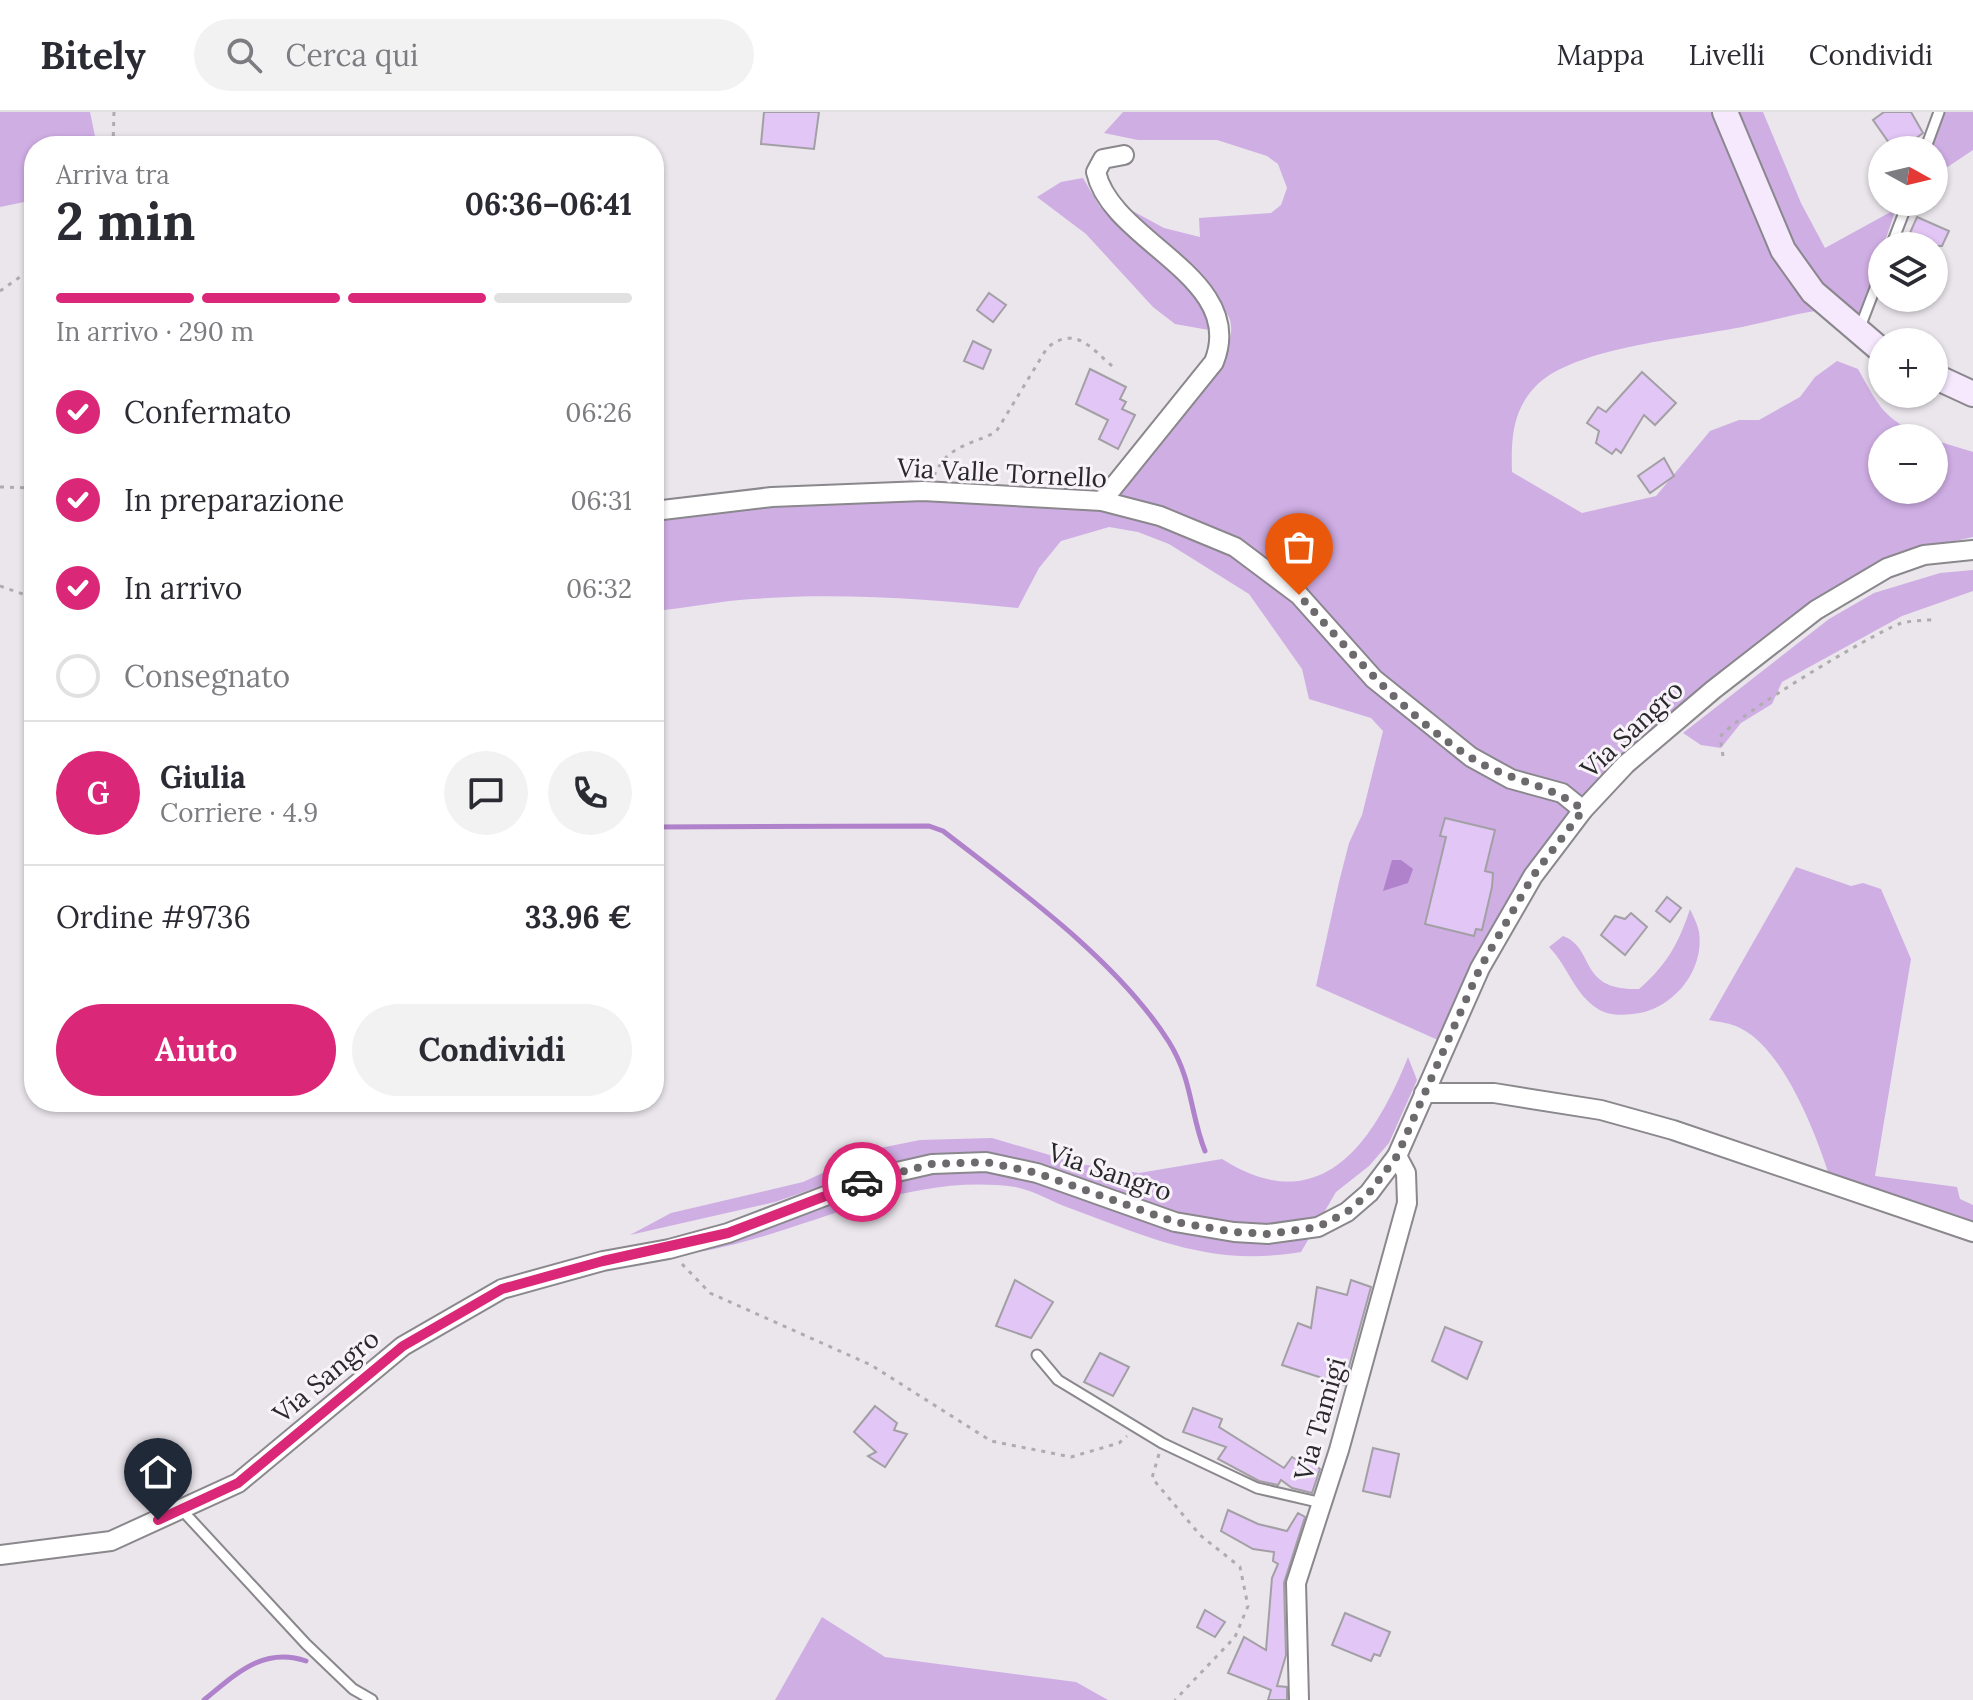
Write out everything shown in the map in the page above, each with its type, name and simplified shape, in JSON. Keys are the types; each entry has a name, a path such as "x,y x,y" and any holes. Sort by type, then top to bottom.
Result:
{"street":[{"path":"1725,112 1783,250 1813,292 1868,339"},
{"path":"1102,501 1214,362 1222,342 1219,320 1186,271 1100,191 1096,172 1103,159 1124,155"},
{"path":"1948,382 1973,394"},
{"name":"Via Valle Tornello","path":"664,510 772,497 933,491 1102,501 1160,516 1235,547 1299,595 1374,679 1471,757 1511,779 1562,793 1583,810"},
{"name":"Via Sangro","path":"0,1555 111,1541 238,1483 403,1346 502,1289 603,1261 669,1249 728,1233 875,1177 932,1164 986,1162 1037,1173 1175,1222 1268,1234 1318,1227 1347,1212 1369,1193 1397,1156 1480,968 1533,876 1583,810 1626,764 1816,610 1887,568 1924,555 1973,550"},
{"path":"1424,1093 1494,1093 1601,1110 1673,1130 1973,1232"},
{"name":"Via Tamigi","path":"1299,1700 1296,1583 1322,1503 1407,1203 1406,1173 1397,1156"}],"lane":[{"path":"1930,136 1939,112"},
{"path":"1859,331 1868,307"},
{"path":"1037,1355 1058,1380 1162,1443 1257,1488 1322,1503"},
{"path":"181,1509 306,1644 353,1689 372,1700"}],"path":[{"path":"113,136 114,112"},
{"path":"0,291 24,274"},
{"path":"933,491 934,473 946,455 965,442 996,432 1047,348 1055,341 1070,337 1084,342 1112,366"},
{"path":"0,487 24,488"},
{"path":"0,586 24,594"},
{"path":"1723,756 1720,737 1728,725 1782,690 1900,624 1936,619"},
{"path":"669,1249 710,1293 871,1365 991,1441 1071,1457 1119,1443 1138,1426"},
{"path":"1162,1443 1152,1478 1200,1535 1240,1567 1248,1606 1235,1637 1175,1700"}],"shaded area":[{"path":"0,112 90,112 95,136 24,136 24,202 0,207"},
{"path":"1123,112 1715,112 1822,310 1605,353 1553,373 1527,396 1517,416 1512,472 1582,513 1656,496 1710,431 1739,420 1759,420 1800,397 1815,377 1837,361 1858,369 1868,386 1868,408 1882,408 1900,424 1868,424 1868,504 1948,504 1948,444 1973,452 1973,537 1903,553 1817,599 1655,725 1582,798 1564,785 1560,802 1573,811 1467,977 1438,1040 1316,986 1349,843 1362,815 1383,731 1371,718 1309,699 1302,669 1249,594 1169,544 1138,532 1109,527 1061,541 1039,568 1018,608 918,599 818,596 740,600 664,610 664,515 876,497 1110,506 1222,362 1231,331 1230,320 1213,294 1118,203 1164,228 1200,237 1199,218 1271,213 1281,205 1287,188 1278,164 1267,156 1217,140 1138,140 1104,133"},
{"path":"1738,112 1763,112 1801,203 1825,248 1883,216 1894,216 1888,232 1868,232 1868,290 1857,322 1803,265 1759,171"},
{"path":"1944,112 1973,112 1973,150 1948,167 1948,136 1936,136"},
{"path":"1083,178 1100,207 1187,283 1213,319 1209,330 1175,324 1153,307 1086,234 1037,197 1061,182"},
{"path":"1973,570 1973,591 1902,616 1782,682 1772,704 1741,723 1721,748 1701,745 1683,733 1829,619 1874,593 1940,573"},
{"path":"1392,860 1401,860 1413,869 1408,883 1383,891"},
{"path":"1796,867 1851,886 1863,883 1881,889 1911,959 1875,1176 1957,1187 1960,1199 1973,1205 1973,1224 1831,1181 1808,1118 1771,1054 1740,1028 1709,1020"},
{"path":"1690,909 1699,932 1697,961 1691,975 1672,997 1647,1011 1615,1014 1598,1009 1583,996 1549,947 1563,936 1573,942 1596,976 1606,983 1619,988 1639,989 1657,972 1670,953"},
{"path":"1408,1057 1417,1080 1389,1143 1369,1166 1336,1192 1301,1252 1269,1256 1211,1253 1157,1240 1015,1187 972,1185 889,1197 768,1235 685,1254 908,1176 947,1169 988,1167 1035,1177 1038,1162 988,1153 942,1154 882,1165 775,1202 630,1235 671,1213 803,1182 875,1149 920,1140 992,1138 1080,1164 1139,1173 1222,1159 1257,1176 1288,1182 1315,1177 1339,1164 1360,1143 1379,1118"},
{"path":"822,1617 885,1657 1076,1682 1108,1700 775,1700"}],"building":[{"path":"764,112 819,112 814,149 761,144"},
{"path":"1884,112 1911,112 1923,133 1919,136 1884,136 1873,120"},
{"path":"1917,217 1949,231 1948,233 1910,232"},
{"path":"989,293 1006,305 993,322 977,310"},
{"path":"973,341 991,350 983,369 964,361"},
{"path":"1090,369 1126,387 1120,399 1126,402 1122,409 1135,415 1118,449 1099,439 1108,420 1076,404"},
{"path":"1642,372 1676,403 1655,425 1644,415 1621,453 1616,449 1612,454 1596,443 1599,431 1587,423 1598,407 1606,412"},
{"path":"1664,458 1674,476 1650,493 1638,476"},
{"path":"1445,818 1495,830 1485,871 1493,873 1492,887 1482,930 1476,929 1474,936 1425,924 1446,837 1440,836"},
{"path":"1667,897 1681,908 1670,922 1656,911"},
{"path":"1631,913 1647,927 1625,955 1601,935 1615,916 1625,919"},
{"path":"1015,1280 1053,1302 1031,1338 996,1326"},
{"path":"1351,1280 1371,1287 1344,1385 1282,1365 1298,1323 1311,1328 1317,1287 1347,1295"},
{"path":"1445,1327 1482,1342 1467,1379 1432,1361"},
{"path":"1100,1353 1129,1367 1113,1396 1084,1382"},
{"path":"875,1406 897,1423 894,1430 907,1434 885,1467 868,1456 876,1452 854,1432"},
{"path":"1193,1408 1222,1419 1219,1427 1284,1468 1292,1457 1305,1465 1310,1460 1320,1469 1312,1493 1292,1488 1281,1480 1278,1485 1259,1481 1218,1459 1226,1447 1183,1432"},
{"path":"1373,1448 1399,1454 1390,1497 1363,1491"},
{"path":"1228,1510 1258,1524 1287,1531 1298,1513 1305,1517 1284,1583 1286,1655 1277,1686 1287,1687 1287,1700 1268,1700 1271,1690 1228,1673 1244,1637 1266,1650 1272,1578 1278,1564 1273,1561 1274,1552 1253,1549 1221,1531"},
{"path":"1205,1610 1225,1622 1215,1637 1197,1627"},
{"path":"1345,1613 1390,1632 1380,1656 1374,1654 1371,1661 1332,1645"}],"waterway":[{"path":"664,827 929,826 943,831 1065,928 1123,983 1148,1012 1169,1042 1183,1070 1205,1151"},
{"path":"204,1700 239,1673 263,1660 291,1657 306,1661"}],"way so far":[{"path":"862,1182 932,1164 986,1162 1037,1173 1175,1222 1268,1234 1318,1227 1347,1212 1369,1193 1397,1156 1480,968 1533,876 1583,810 1562,793 1511,779 1471,757 1374,679 1299,595"}],"route":[{"path":"158,1520 238,1483 403,1346 502,1289 603,1261 669,1249 728,1233 862,1182"}]}
